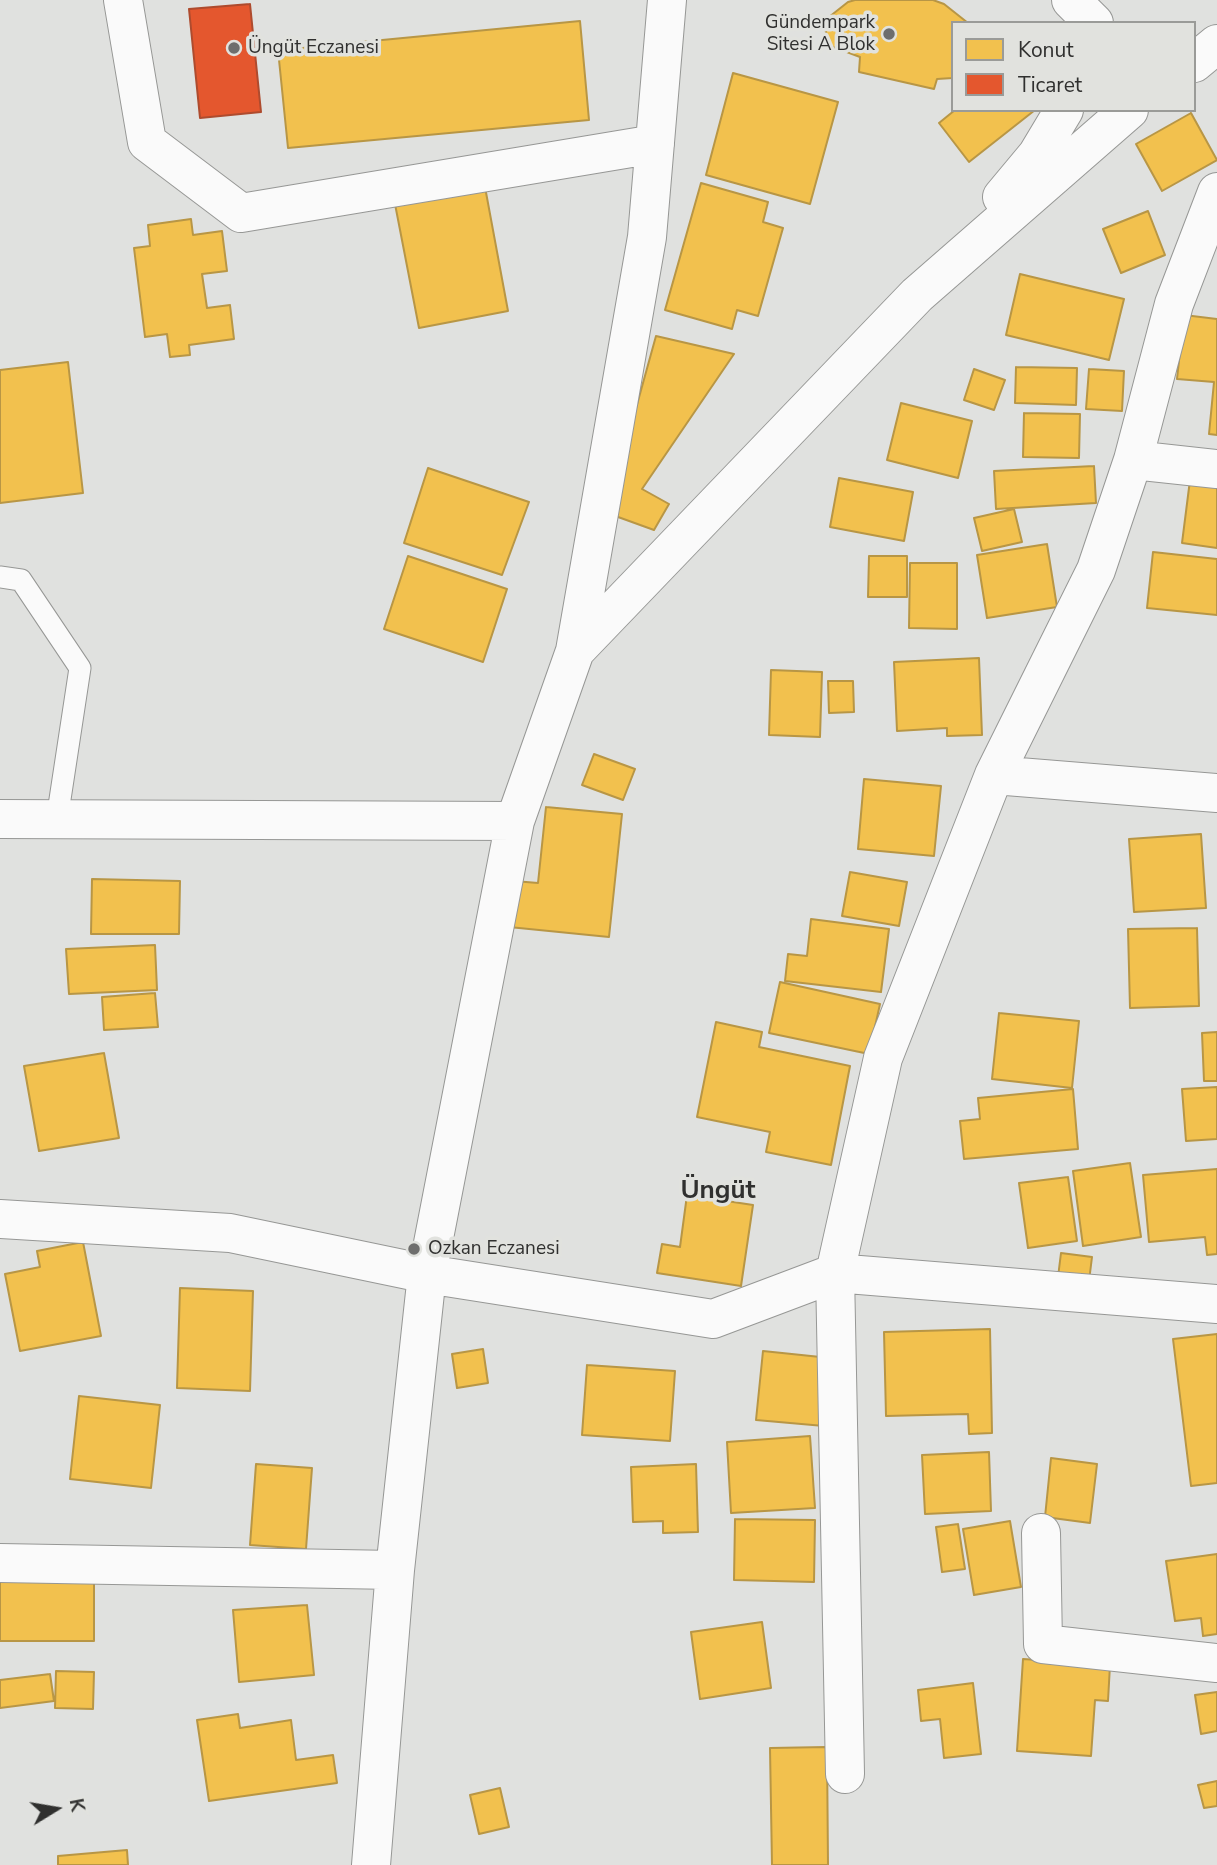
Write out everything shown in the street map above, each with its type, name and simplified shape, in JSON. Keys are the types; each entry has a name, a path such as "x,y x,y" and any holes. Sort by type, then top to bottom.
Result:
{"street":[{"path":"123,0 147,142 241,214 655,144"},
{"path":"371,1865 395,1570 427,1274 515,821 575,651 648,237 667,0"},
{"path":"1071,0 1094,21"},
{"path":"1093,0 1096,21"},
{"path":"940,275 1037,155 1062,112"},
{"path":"575,651 917,295 1127,112"},
{"path":"845,1774 835,1273 883,1058 994,775 1096,570 1133,460 1174,304 1217,192"},
{"path":"1133,460 1217,469"},
{"path":"994,775 1217,793"},
{"path":"0,819 515,821"},
{"path":"0,1219 230,1233 427,1274 713,1319 835,1273 1217,1304"},
{"path":"1041,1533 1043,1644 1217,1662"},
{"path":"0,1563 395,1570"}],"lane":[{"path":"0,577 20,580 80,668 57,819"}],"building: Konut":[{"name":"Gündempark Sitesi A Blok","path":"933,0 944,4 965,21 951,21 951,78 937,79 934,89 859,72 860,57 828,45 824,21 848,2"},
{"path":"580,21 589,120 288,148 278,50"},
{"path":"733,73 838,102 810,204 706,175"},
{"path":"953,112 1032,112 969,162 939,123"},
{"path":"1191,113 1217,160 1162,191 1136,144"},
{"path":"701,183 768,202 763,222 783,228 758,316 737,310 732,329 665,310"},
{"path":"485,187 508,311 419,328 395,204"},
{"path":"1148,211 1165,255 1121,273 1103,229"},
{"path":"191,219 193,235 222,231 227,271 202,274 207,308 230,305 234,339 189,345 190,355 170,357 167,334 145,337 134,248 150,246 148,225"},
{"path":"1020,274 1124,299 1109,360 1006,335"},
{"path":"1184,315 1217,319 1217,435 1209,434 1214,382 1177,379"},
{"path":"656,336 734,354 642,489 669,504 654,530 607,513"},
{"path":"68,362 83,493 0,503 0,370"},
{"path":"1016,367 1077,368 1076,405 1015,403"},
{"path":"974,369 1005,380 994,410 964,400"},
{"path":"1089,369 1124,371 1122,411 1086,409"},
{"path":"901,403 972,421 958,478 887,460"},
{"path":"1024,413 1080,414 1079,458 1023,457"},
{"path":"1094,466 1096,503 996,509 994,471"},
{"path":"428,468 529,502 502,575 404,543"},
{"path":"839,478 913,492 904,541 830,527"},
{"path":"1190,480 1217,483 1217,548 1182,543"},
{"path":"1014,509 1022,542 982,551 974,518"},
{"path":"1047,544 1057,607 987,618 977,555"},
{"path":"1153,552 1217,559 1217,615 1147,608"},
{"path":"408,556 507,589 483,662 384,629"},
{"path":"869,556 907,556 907,597 868,597"},
{"path":"910,563 957,563 957,629 909,628"},
{"path":"979,658 982,735 947,736 947,728 897,731 894,662"},
{"path":"771,670 822,672 820,737 769,735"},
{"path":"828,681 853,681 854,712 829,713"},
{"path":"594,754 635,769 623,800 582,785"},
{"path":"864,779 941,786 934,856 858,849"},
{"path":"546,807 622,814 609,937 509,927 514,881 538,883"},
{"path":"1201,834 1206,908 1134,912 1129,839"},
{"path":"850,872 907,882 899,926 842,916"},
{"path":"92,879 180,881 179,934 91,934"},
{"path":"811,919 889,929 881,992 785,981 788,954 807,956"},
{"path":"1197,928 1199,1006 1130,1008 1128,929"},
{"path":"155,945 157,990 69,994 66,949"},
{"path":"780,982 880,1004 869,1054 769,1033"},
{"path":"155,993 158,1027 104,1030 102,997"},
{"path":"999,1013 1079,1021 1072,1088 992,1079"},
{"path":"716,1022 762,1032 759,1047 850,1066 831,1165 766,1152 770,1132 697,1117"},
{"path":"1217,1032 1217,1081 1204,1081 1202,1033"},
{"path":"104,1053 119,1138 39,1151 24,1066"},
{"path":"1217,1087 1217,1139 1186,1141 1182,1089"},
{"path":"1073,1089 1078,1149 964,1159 960,1121 980,1119 978,1098"},
{"path":"1130,1163 1141,1237 1083,1246 1073,1171"},
{"path":"1217,1169 1217,1254 1207,1255 1205,1237 1149,1242 1143,1175"},
{"path":"1068,1177 1077,1241 1028,1248 1019,1183"},
{"path":"687,1195 753,1205 741,1286 657,1273 662,1244 680,1247"},
{"path":"83,1242 101,1336 20,1351 5,1274 40,1267 37,1251"},
{"path":"1061,1253 1092,1257 1089,1281 1058,1277"},
{"path":"180,1288 253,1291 250,1391 177,1388"},
{"path":"990,1329 992,1433 969,1434 968,1414 886,1416 884,1332"},
{"path":"1217,1334 1217,1483 1191,1486 1173,1339"},
{"path":"483,1349 488,1383 457,1388 452,1354"},
{"path":"763,1351 830,1358 824,1426 756,1420"},
{"path":"587,1365 675,1371 670,1441 582,1435"},
{"path":"79,1396 160,1405 151,1488 70,1479"},
{"path":"810,1436 815,1508 731,1513 727,1442"},
{"path":"989,1452 991,1511 925,1514 922,1455"},
{"path":"1051,1458 1097,1464 1090,1523 1045,1517"},
{"path":"256,1464 312,1468 306,1549 250,1545"},
{"path":"696,1464 698,1532 663,1533 663,1521 633,1522 631,1467"},
{"path":"735,1519 815,1520 814,1582 734,1580"},
{"path":"1010,1521 1021,1587 974,1595 963,1529"},
{"path":"958,1524 965,1569 942,1572 936,1527"},
{"path":"1217,1554 1217,1634 1203,1636 1201,1618 1175,1621 1166,1561"},
{"path":"0,1575 94,1576 94,1641 0,1641"},
{"path":"307,1605 314,1675 239,1682 233,1610"},
{"path":"762,1622 771,1688 700,1699 691,1632"},
{"path":"1023,1659 1110,1665 1108,1701 1095,1700 1091,1756 1017,1751"},
{"path":"56,1671 94,1672 93,1709 55,1708"},
{"path":"50,1674 54,1701 0,1708 0,1680"},
{"path":"973,1683 981,1754 944,1758 940,1719 921,1721 918,1690"},
{"path":"1217,1692 1217,1731 1201,1734 1195,1695"},
{"path":"238,1714 240,1728 291,1720 296,1760 333,1755 337,1783 209,1801 197,1720"},
{"path":"827,1747 828,1865 772,1865 770,1748"},
{"path":"1217,1781 1217,1806 1204,1808 1198,1785"},
{"path":"500,1788 509,1827 479,1834 470,1795"},
{"path":"127,1850 128,1865 58,1865 58,1856"}],"building: Ticaret":[{"path":"250,4 261,112 200,118 189,9"}],"place":[{"name":"Gündempark Sitesi A Blok","path":"889,34"},
{"name":"Üngüt Eczanesi","path":"234,48"},
{"name":"Ozkan Eczanesi","path":"414,1249"}],"district":[{"name":"Üngüt","path":"718,1192"}]}
